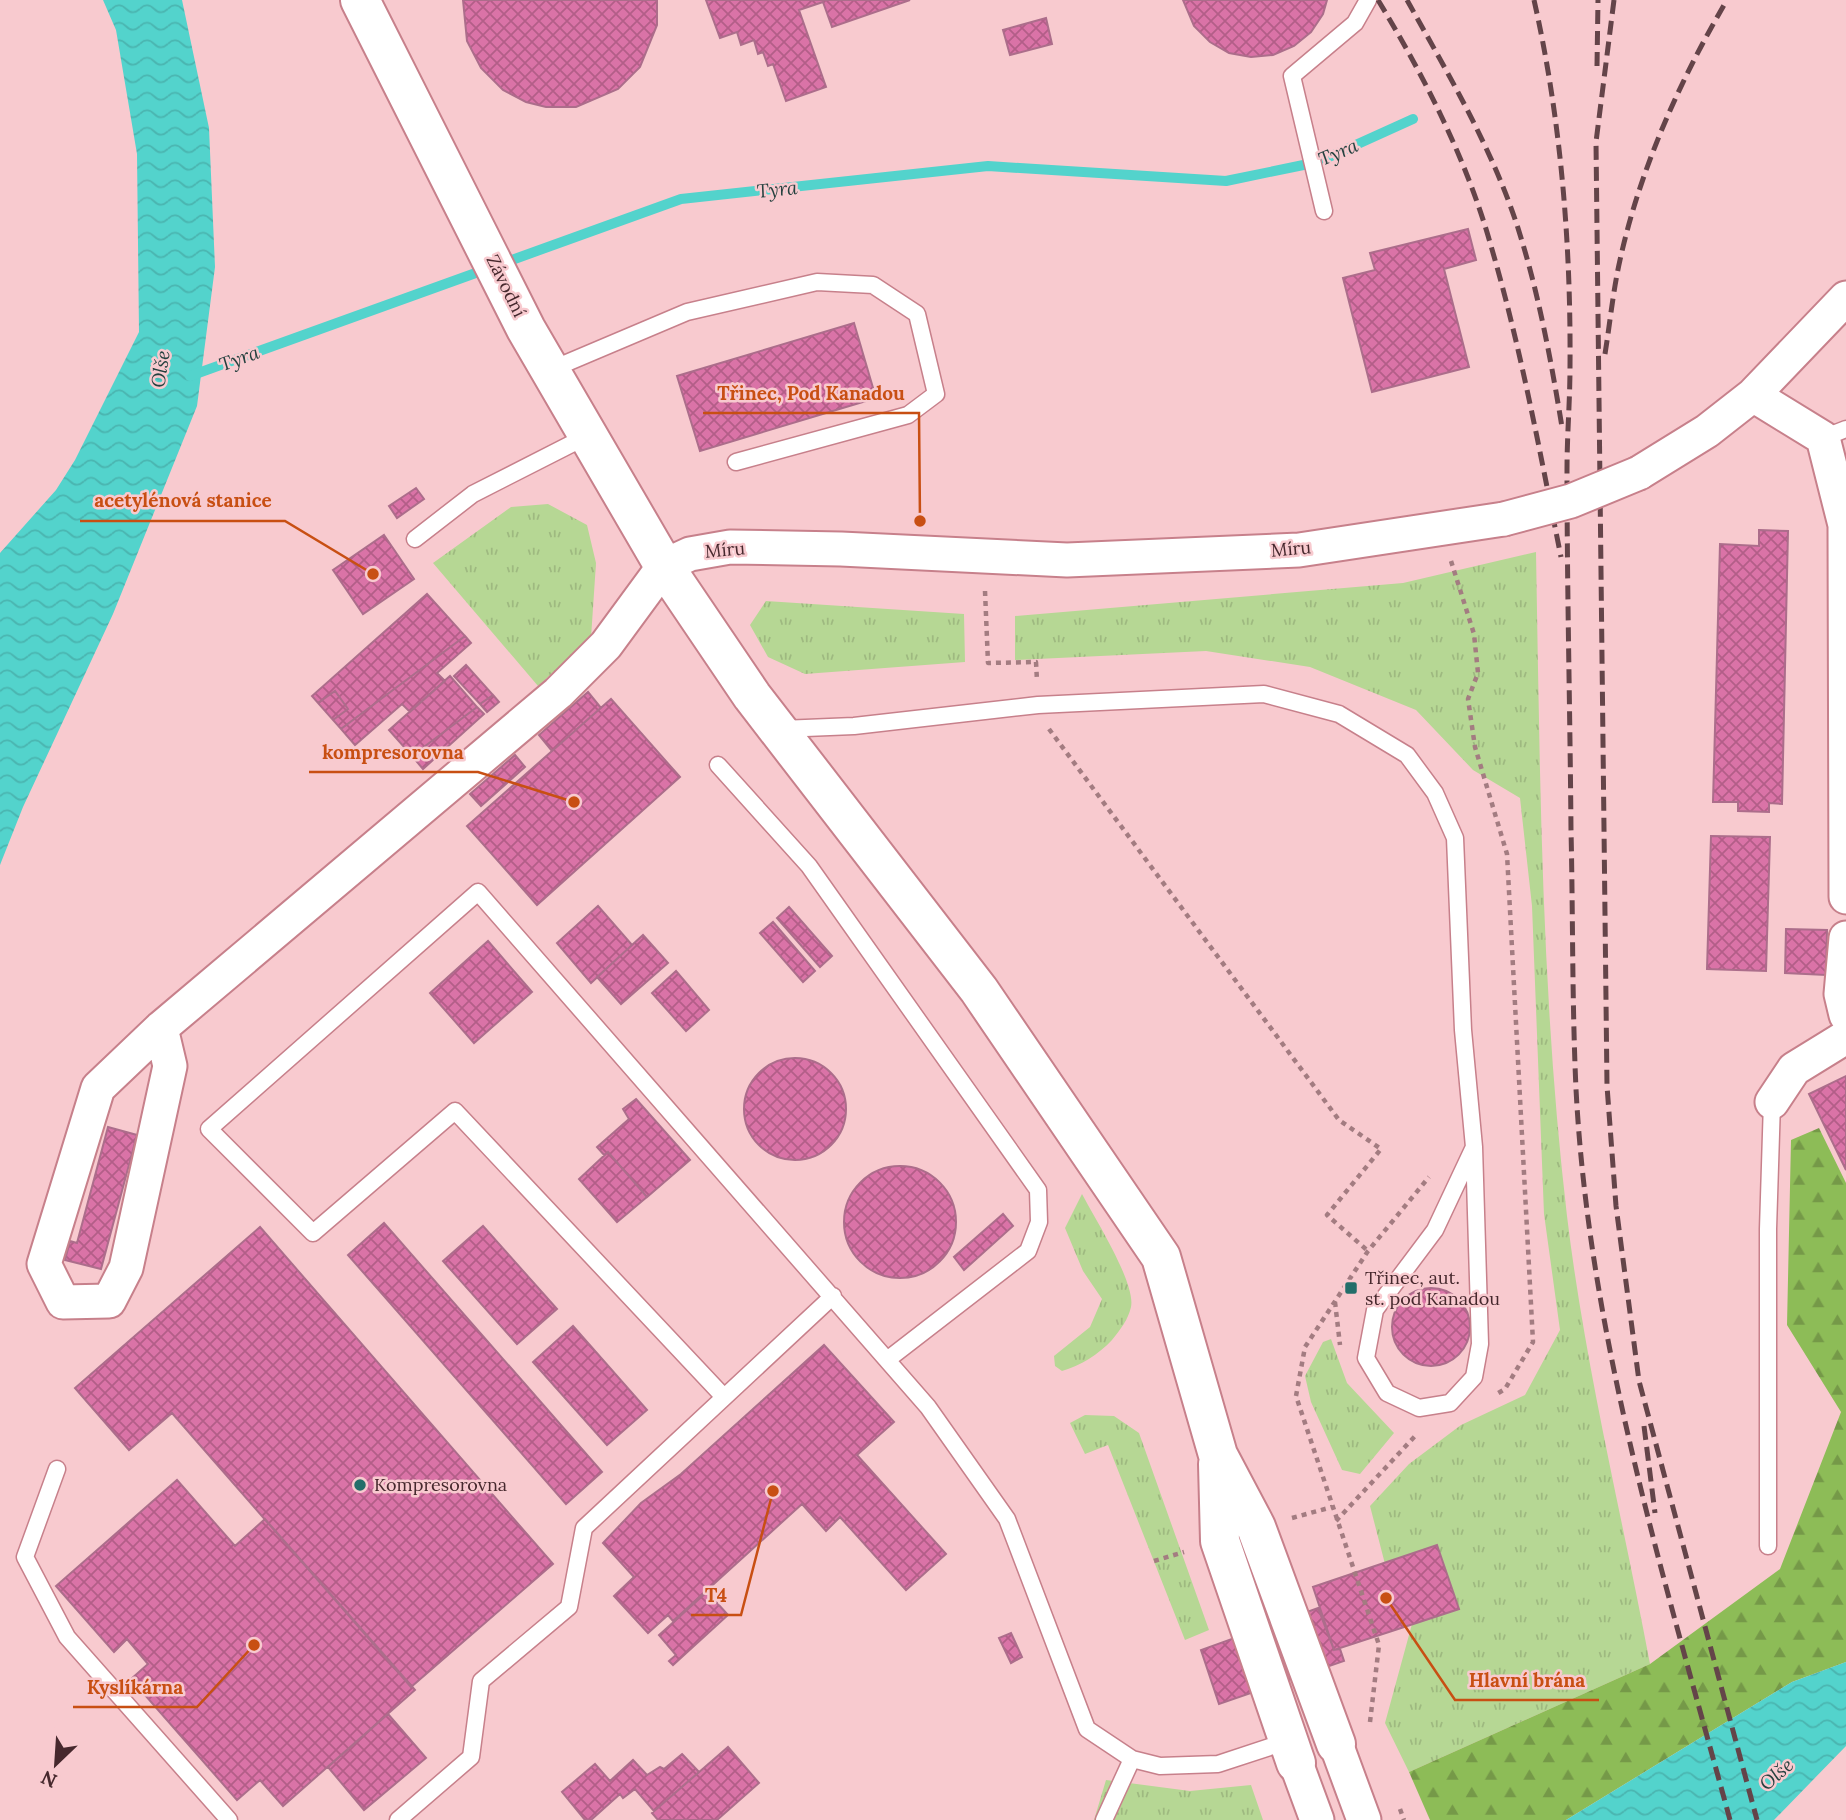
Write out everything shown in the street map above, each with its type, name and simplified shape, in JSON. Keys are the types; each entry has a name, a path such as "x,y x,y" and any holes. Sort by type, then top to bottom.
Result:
{"street":[{"name":"Závodní","path":"360,0 526,328 664,566 752,696 979,989 1161,1257 1218,1455"},
{"name":"Míru","path":"664,566 690,554 730,547 841,549 1067,560 1299,550 1504,519 1571,501 1639,473 1707,431 1753,395 1846,298"},
{"path":"1753,395 1834,434 1845,525 1846,897"},
{"path":"161,1028 170,1066 127,1268 109,1301 63,1302 44,1264 98,1088 161,1028 558,693 606,645 664,566"},
{"path":"1844,1004 1846,937"},
{"path":"1772,1102 1794,1069 1846,1037"},
{"path":"1218,1455 1256,1527 1364,1820"},
{"path":"1218,1455 1220,1541 1317,1820"}],"lane":[{"path":"1324,211 1292,76 1355,23 1368,0"},
{"path":"550,370 687,312 817,282 873,285 917,314 936,394 908,415 736,462"},
{"path":"415,539 473,494 587,436"},
{"path":"780,729 854,726 1038,705 1264,694 1339,714 1407,755 1436,793 1455,838 1461,992 1474,1147 1480,1344 1475,1377 1450,1403 1419,1408 1387,1393 1366,1358 1375,1310 1436,1230 1474,1147"},
{"path":"718,765 809,866 1038,1190 1039,1222 1028,1251 887,1360"},
{"path":"724,1397 455,1111 313,1233 209,1129 478,891 928,1407 1007,1519 1087,1729 1132,1759 1160,1766 1218,1764 1292,1752"},
{"path":"1768,1546 1768,1229 1772,1102"},
{"path":"398,1820 471,1757 481,1681 569,1607 584,1528 833,1296"},
{"path":"57,1469 25,1557 67,1637 229,1820"},
{"path":"1104,1820 1132,1759"}],"path":[{"path":"1455,579 1474,634 1478,673 1468,699 1475,747 1507,854 1533,1342 1505,1389 1493,1396"},
{"path":"988,629 988,663 1036,662 1038,705 1054,739 1339,1120 1381,1149 1326,1215 1368,1251"},
{"path":"1369,1723 1379,1645 1296,1395 1305,1347 1368,1251 1434,1170"},
{"path":"1336,1521 1424,1427"}],"green space":[{"path":"548,504 587,525 596,563 591,638 538,686 433,563 511,507"},
{"path":"1536,552 1543,884 1558,1133 1584,1328 1650,1664 1409,1772 1385,1723 1412,1624 1459,1608 1437,1545 1385,1564 1370,1506 1409,1464 1461,1425 1525,1395 1560,1330 1544,1214 1532,906 1520,798 1473,770 1416,710 1310,667 1206,651 1015,660 1015,616 1403,583"},
{"path":"766,601 964,614 965,662 805,674 768,657 750,625"},
{"path":"1819,1128 1846,1183 1846,1662 1792,1682 1566,1820 1430,1820 1409,1772 1650,1664 1780,1569 1841,1412 1787,1325 1791,1140"},
{"path":"1082,1194 1121,1267 1131,1296 1131,1307 1123,1325 1107,1345 1082,1363 1062,1371 1055,1366 1054,1356 1090,1327 1102,1299 1083,1271 1065,1228"},
{"path":"1331,1339 1347,1383 1394,1433 1360,1474 1342,1470 1311,1402 1305,1376 1323,1342"},
{"path":"1085,1415 1114,1416 1139,1433 1209,1630 1185,1640 1108,1445 1085,1454 1070,1423"},
{"path":"1106,1780 1190,1791 1251,1785 1263,1820 1094,1820"}],"water":[{"name":"Olše","path":"103,0 182,0 209,128 215,267 197,406 113,614 23,807 0,865 0,553 56,490 75,460 139,332 137,154 116,30"},
{"name":"Olše","path":"1846,1662 1846,1746 1774,1820 1566,1820 1792,1682"}],"building":[{"path":"463,0 657,0 657,25 640,67 618,89 576,107 546,107 526,102 503,90 481,68 467,41"},
{"path":"706,0 910,0 832,27 823,2 799,10 826,87 786,101 773,64 768,66 763,52 758,54 754,40 741,45 737,32 720,38"},
{"path":"1183,0 1327,0 1323,14 1311,32 1294,46 1273,55 1251,57 1229,53 1210,42 1194,26"},
{"path":"1046,18 1052,44 1010,55 1003,30"},
{"path":"1468,229 1476,260 1444,269 1469,367 1372,392 1343,278 1375,270 1370,253"},
{"path":"854,323 876,398 700,451 677,376"},
{"path":"416,488 424,499 397,518 389,506"},
{"path":"1759,530 1788,531 1782,804 1769,803 1769,812 1738,811 1738,802 1713,802 1720,544 1759,546"},
{"path":"384,535 414,579 363,614 333,570"},
{"path":"427,594 465,636 341,729 333,720 348,709 335,691 318,703 312,696"},
{"path":"465,636 471,643 437,673 445,681 410,712 402,704 355,745 341,729"},
{"path":"466,665 493,695 480,704 454,676"},
{"path":"450,676 477,707 412,756 389,730"},
{"path":"335,691 348,709 333,720 318,703"},
{"path":"588,692 601,708 552,751 539,735"},
{"path":"493,695 499,702 487,712 480,704"},
{"path":"611,699 680,777 537,905 467,826"},
{"path":"477,707 484,714 423,769 412,756"},
{"path":"515,755 525,767 481,806 470,794"},
{"path":"1711,836 1770,837 1766,971 1707,969"},
{"path":"598,906 632,945 591,983 557,943"},
{"path":"789,907 832,956 820,967 777,918"},
{"path":"773,922 815,971 803,982 760,933"},
{"path":"1786,929 1827,930 1826,975 1785,973"},
{"path":"643,935 668,963 621,1004 597,977"},
{"path":"488,941 532,992 474,1043 430,993"},
{"path":"676,971 709,1010 686,1031 652,993"},
{"path":"795,1058 814,1062 831,1073 842,1090 846,1109 842,1128 831,1145 814,1156 795,1160 776,1156 759,1145 748,1128 744,1109 748,1090 759,1073 776,1062"},
{"path":"1846,1076 1846,1170 1809,1094"},
{"path":"636,1099 690,1160 647,1197 608,1152 604,1155 597,1147 629,1119 623,1109"},
{"path":"108,1127 137,1135 101,1269 65,1260 70,1241 77,1243"},
{"path":"608,1152 647,1197 617,1222 579,1179"},
{"path":"900,1166 921,1170 940,1182 952,1201 956,1222 952,1243 940,1262 921,1274 900,1278 879,1274 860,1262 848,1243 844,1222 848,1201 860,1182 879,1170"},
{"path":"1003,1214 1013,1226 964,1270 954,1257"},
{"path":"384,1223 602,1472 566,1504 348,1255"},
{"path":"483,1226 557,1309 517,1344 443,1261"},
{"name":"Kompresorovna","path":"260,1227 553,1564 411,1687 172,1413 129,1450 75,1388"},
{"path":"1431,1288 1446,1291 1459,1299 1467,1312 1470,1327 1467,1342 1459,1355 1446,1363 1431,1366 1416,1363 1403,1355 1395,1342 1392,1327 1395,1312 1403,1299 1416,1291"},
{"path":"573,1326 647,1410 607,1445 533,1362"},
{"path":"824,1345 894,1422 857,1455 946,1554 906,1590 840,1517 826,1531 802,1504 673,1621 668,1615 648,1633 614,1596 634,1577 603,1543 641,1503 681,1474"},
{"path":"177,1480 235,1546 265,1519 415,1690 283,1806 260,1780 237,1800 131,1679 148,1664 127,1639 114,1652 56,1586"},
{"path":"1437,1545 1459,1609 1334,1650 1313,1587"},
{"path":"707,1592 728,1615 673,1665 669,1661 676,1655 659,1635"},
{"path":"1318,1608 1334,1650 1340,1649 1344,1661 1219,1704 1201,1650"},
{"path":"1011,1633 1022,1657 1011,1663 999,1638"},
{"path":"388,1714 426,1758 364,1810 328,1767"},
{"path":"728,1747 759,1783 717,1820 658,1820 652,1813"},
{"path":"682,1754 699,1772 654,1811 635,1789 623,1798 620,1794 591,1820 585,1820 562,1792 595,1764 610,1781 633,1760 647,1775 660,1767 664,1769"}],"waterway":[{"name":"Tyra","path":"190,376 681,199 988,166 1226,181 1318,162 1413,119"}],"railway":[{"path":"1378,0 1443,119 1481,214 1521,362 1561,557"},
{"path":"1407,0 1467,110 1517,225 1538,300 1562,427"},
{"path":"1534,0 1558,136 1569,275 1567,514 1573,991 1576,1089 1584,1182 1596,1275 1613,1367 1656,1549 1730,1820"},
{"path":"1597,66 1598,0"},
{"path":"1614,0 1596,142 1607,1086 1616,1206 1639,1381 1757,1820"},
{"path":"1605,354 1628,226 1650,159 1693,62 1727,0"},
{"path":"1644,1426 1655,1513"}],"place":[{"name":"Třinec, Pod Kanadou","path":"920,521"},
{"name":"acetylénová stanice","path":"373,574"},
{"name":"kompresorovna","path":"574,802"},
{"name":"Třinec, aut. st. pod Kanadou","path":"1351,1288"},
{"name":"Kompresorovna","path":"360,1485"},
{"name":"T4","path":"773,1491"},
{"name":"Hlavní brána","path":"1386,1598"},
{"name":"Kyslíkárna","path":"254,1645"}]}
